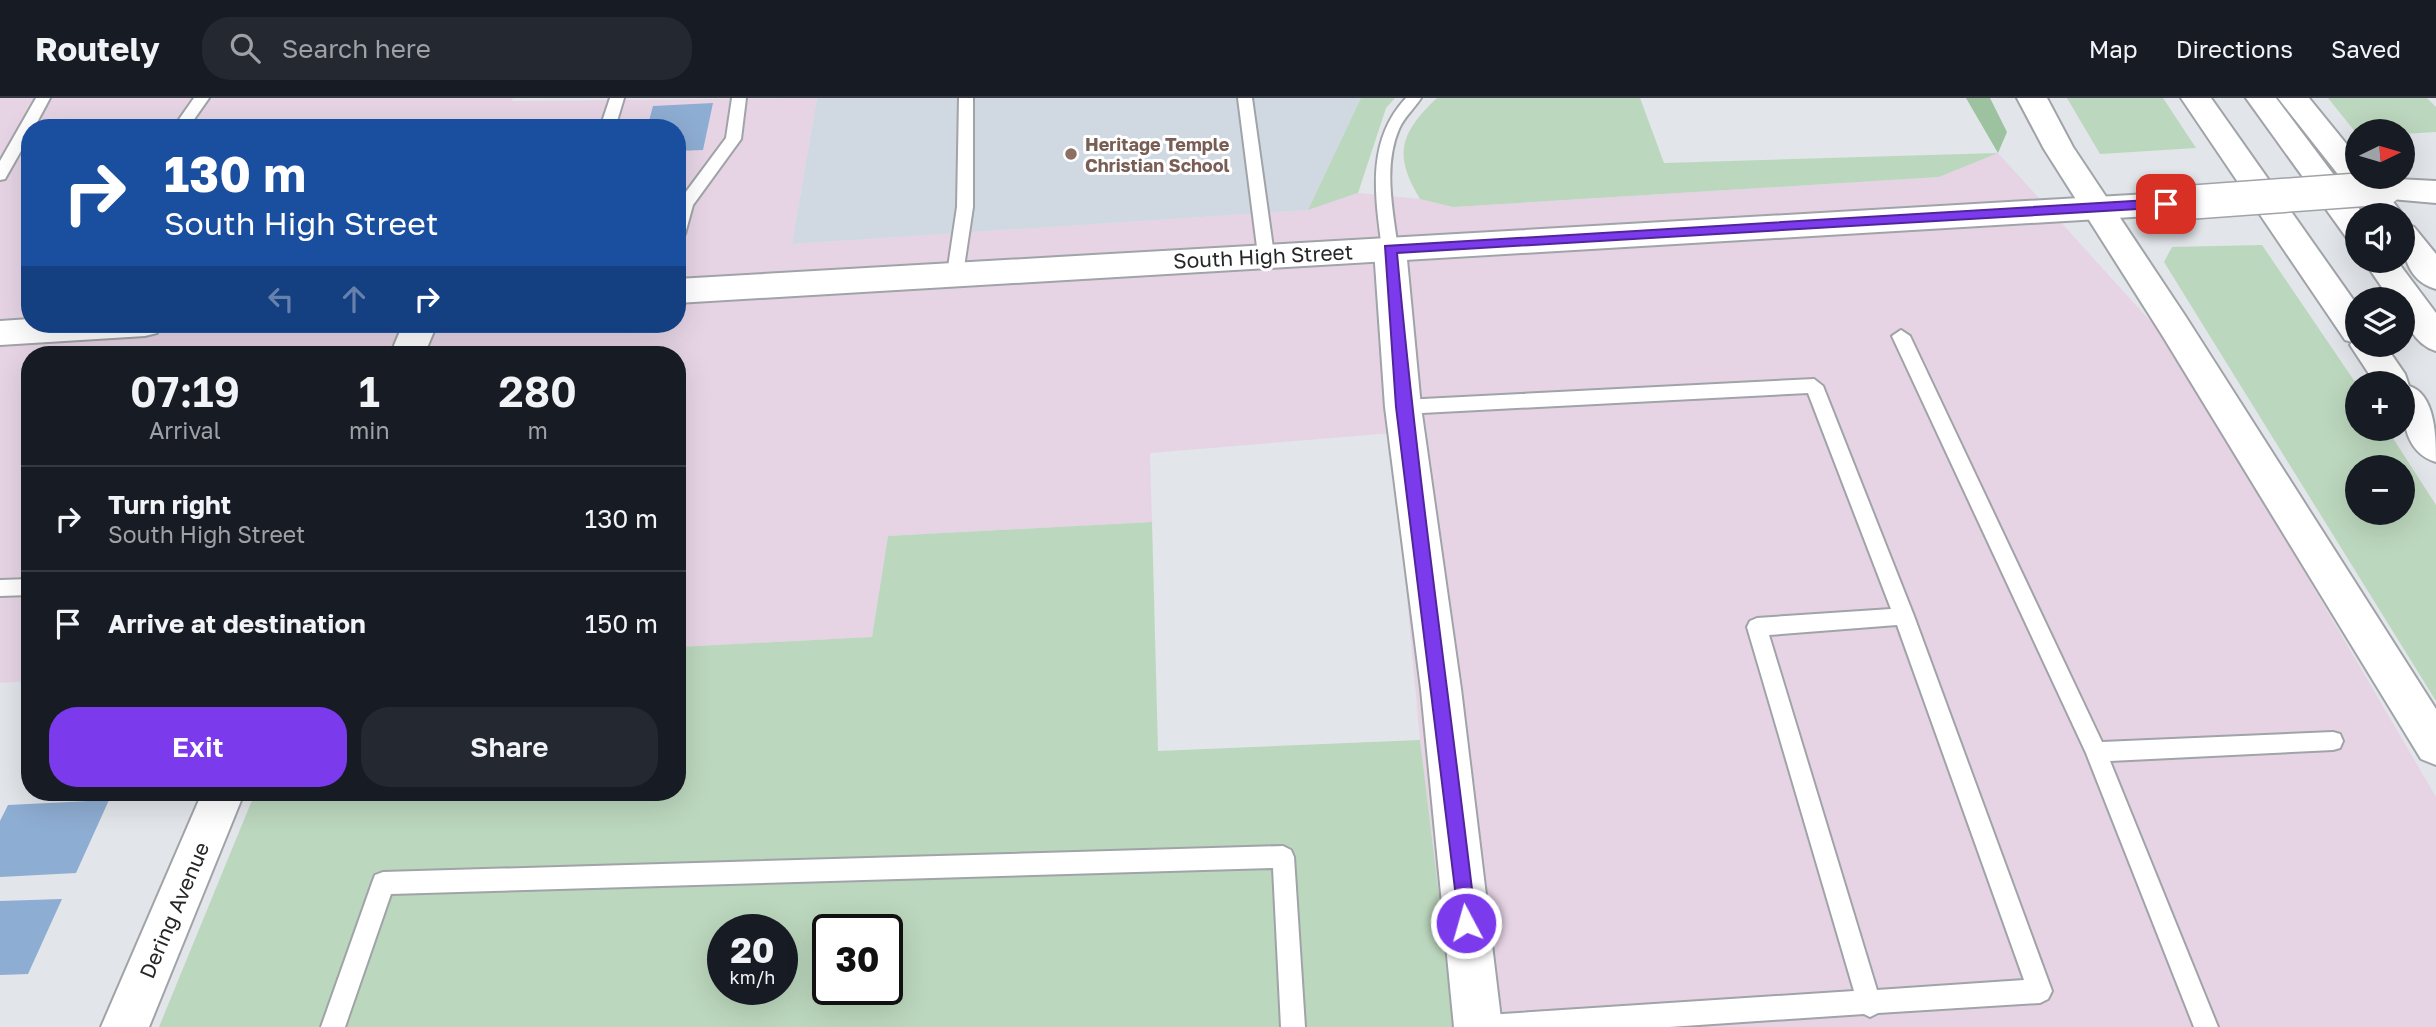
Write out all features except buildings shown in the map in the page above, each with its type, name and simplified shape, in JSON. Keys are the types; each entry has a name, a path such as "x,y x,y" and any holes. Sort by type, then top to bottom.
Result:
{"main road":[{"path":"2032,98 2059,149 2174,326 2436,746"},
{"path":"2196,98 2345,314"},
{"path":"2261,98 2345,213"},
{"path":"2293,98 2386,202 2436,192"},
{"name":"South High Street","path":"686,290 2166,204 2386,202 2436,184"},
{"path":"1390,249 1403,407 1441,689 1478,1027"},
{"path":"2415,250 2436,277"},
{"path":"2389,273 2436,338"},
{"path":"0,333 21,331"},
{"path":"2415,416 2436,448"},
{"name":"Dering Avenue","path":"125,1027 220,801"}],"lane":[{"path":"31,119 43,98"},
{"path":"187,119 202,98"},
{"path":"610,119 617,98"},
{"path":"686,203 733,139 739,98"},
{"path":"955,274 965,207 966,98"},
{"path":"1245,98 1266,255"},
{"path":"1390,249 1382,168 1395,121 1414,98"},
{"path":"0,175 21,137"},
{"path":"1901,335 2096,752 2206,1027"},
{"path":"1403,407 1814,386 1904,616 2040,991 1870,1005 1486,1027"},
{"path":"0,588 21,587"},
{"path":"1870,1005 1757,627 1904,616"},
{"path":"2096,752 2333,741"},
{"path":"334,1027 383,883 1283,857 1293,1027"}],"shaded area":[{"path":"0,98 513,98 512,101 817,98 792,244 1308,210 1358,193 1420,199 1453,207 1939,177 1998,153 2171,344 2436,797 2436,1027 1455,1027 1420,740 1392,433 1150,453 1152,522 888,536 872,637 686,647 686,346 21,346 21,682 0,683"},
{"name":"Heritage Temple Christian School","path":"817,98 1361,98 1308,210 792,244"}],"green space":[{"path":"1361,98 1395,98 1386,108 1358,193 1308,210"},
{"path":"1437,98 1640,98 1664,163 1998,153 1939,177 1453,207 1420,199 1406,170 1404,157 1408,134"},
{"path":"1966,98 1990,98 2007,132 1998,153"},
{"path":"2067,98 2163,98 2196,148 2100,154"},
{"path":"2328,98 2427,98 2436,107 2436,132 2415,133 2415,119 2345,119"},
{"path":"2262,245 2348,371 2345,371 2345,441 2395,441 2404,455 2345,455 2345,525 2415,525 2415,472 2436,505 2436,701 2164,262 2172,247"},
{"path":"1152,522 1158,751 1420,740 1455,1027 159,1027 252,801 686,801 686,647 872,637 888,536"}],"place":[{"name":"Heritage Temple Christian School","path":"1071,154"}],"route":[{"path":"1466,923 1441,689 1403,407 1390,249 2166,204"}]}
